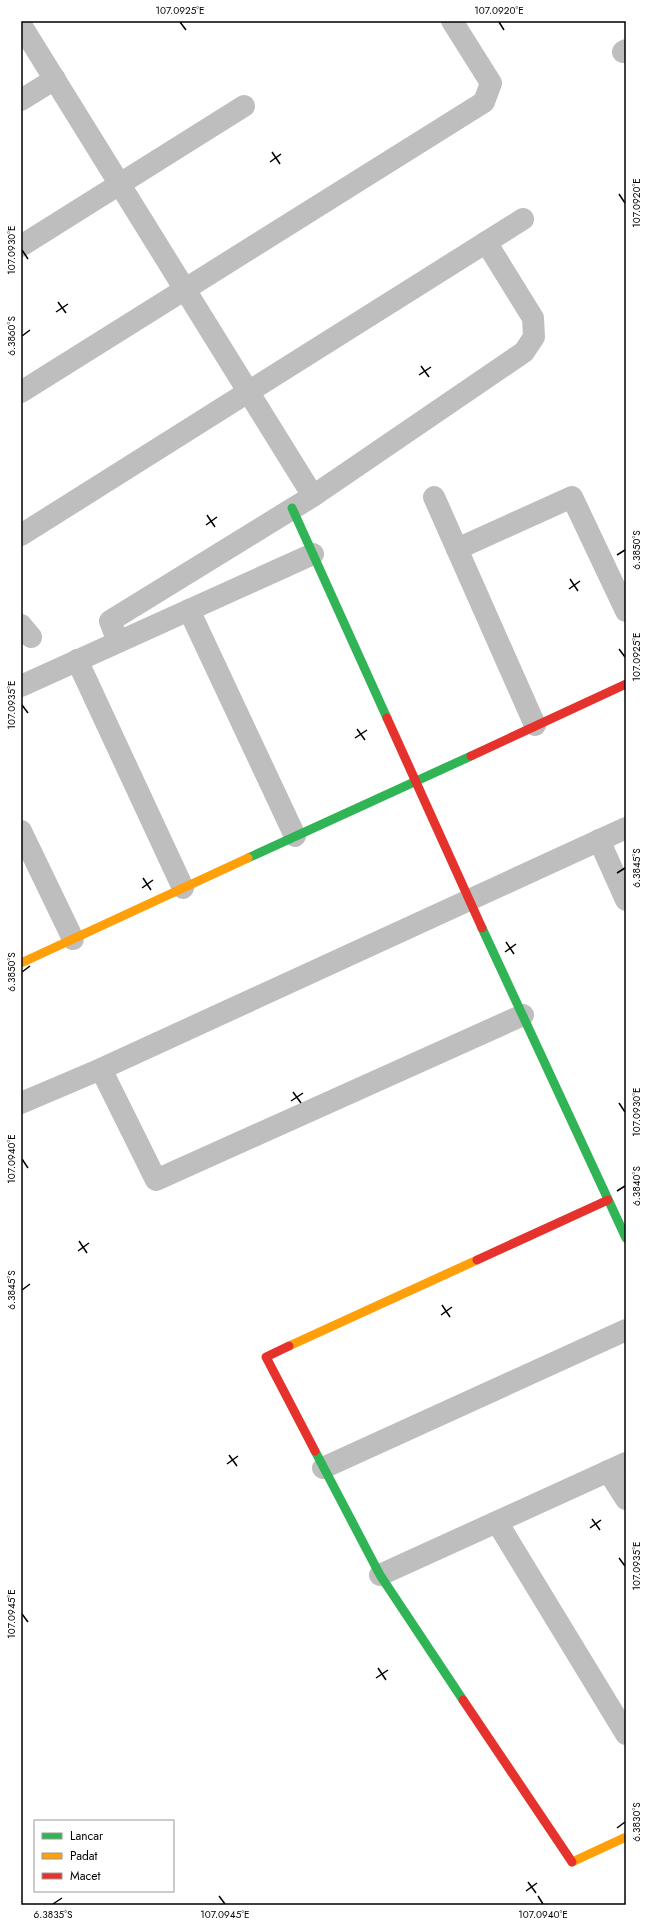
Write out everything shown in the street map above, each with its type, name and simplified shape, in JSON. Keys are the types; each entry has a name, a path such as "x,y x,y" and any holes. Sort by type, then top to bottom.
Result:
{"street":[{"path":"21,392 484,102 491,83 452,21"},
{"path":"21,25 313,496"},
{"path":"21,100 54,79"},
{"path":"21,246 244,106"},
{"path":"21,535 523,219"},
{"path":"118,642 110,621 313,496 524,352 534,337 533,318 486,242"},
{"path":"434,497 535,726"},
{"path":"457,549 572,497 626,612"},
{"path":"292,508 469,900 626,1238"},
{"path":"21,686 313,554"},
{"path":"190,610 295,836"},
{"path":"77,660 183,888"},
{"path":"21,962 626,684"},
{"path":"21,1103 100,1069 626,828"},
{"path":"21,831 73,939"},
{"path":"599,840 626,900"},
{"path":"100,1069 156,1180 523,1015"},
{"path":"608,1200 266,1357 380,1575 571,1863 626,1837"},
{"path":"324,1468 626,1330"},
{"path":"380,1575 617,1467 626,1499"},
{"path":"497,1522 626,1734"}],"traffic: fast":[{"path":"292,508 387,718"},
{"path":"248,858 471,756"},
{"path":"482,928 626,1238"},
{"path":"315,1451 380,1575 463,1700"}],"traffic: slow":[{"path":"21,963 248,858"},
{"path":"289,1346 477,1260"},
{"path":"572,1862 626,1837"}],"traffic: jam":[{"path":"471,756 626,684"},
{"path":"387,718 482,928"},
{"path":"477,1260 608,1200"},
{"path":"289,1346 266,1357 315,1451"},
{"path":"463,1700 572,1862"}]}
